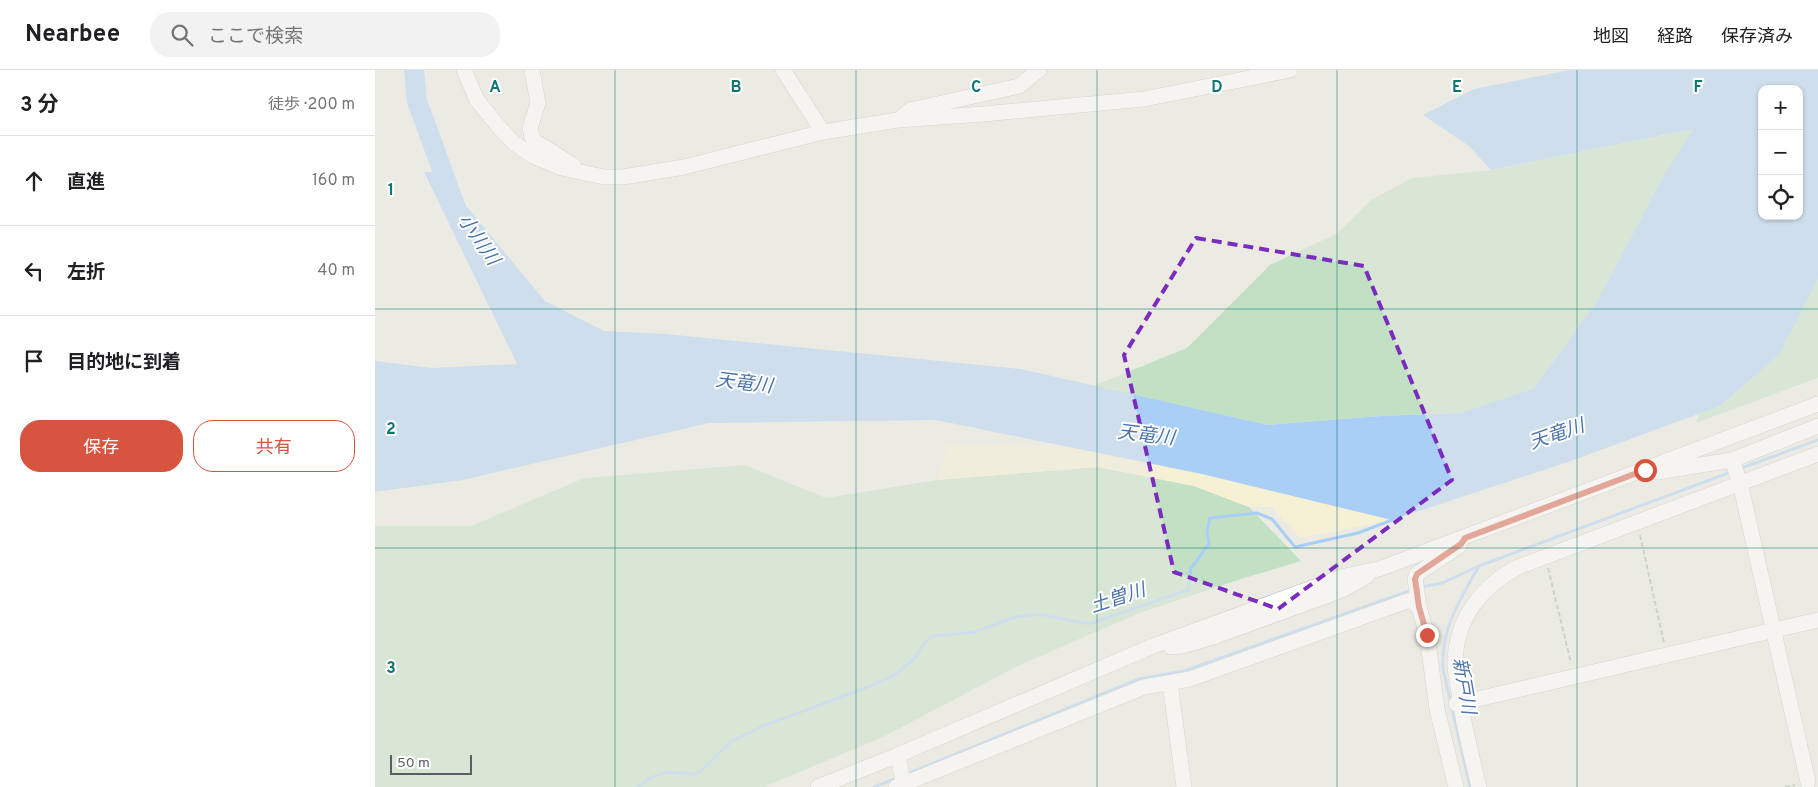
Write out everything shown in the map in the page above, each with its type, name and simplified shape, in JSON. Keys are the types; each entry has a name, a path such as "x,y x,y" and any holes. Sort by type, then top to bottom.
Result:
{"street":[{"path":"464,70 477,100 497,126 514,143 533,156 562,168 587,175 604,177 623,177 684,167 823,132 898,120 1144,99 1290,70"},
{"path":"532,70 538,103 530,128 532,137 536,142 587,175"},
{"path":"783,70 823,132"},
{"path":"898,120 910,110 1019,86 1039,70"},
{"path":"1147,648 1182,646 1216,636 1326,596 1347,588 1379,570 1818,404"},
{"path":"1479,787 1458,704 1455,660 1459,636 1475,600 1508,573 1637,522 1818,426"},
{"path":"1645,470 1656,472 1736,471 1818,454"},
{"path":"1736,471 1808,782"},
{"path":"1456,787 1437,709 1427,635 1417,594 1417,574 1461,544 1465,538"},
{"path":"818,787 898,755 1147,648 1333,580 1379,570"},
{"path":"1326,596 1333,580"},
{"path":"898,755 901,782 1144,687 1190,679 1410,600 1417,594"},
{"path":"1458,704 1818,620"},
{"path":"1170,683 1184,787"}],"path":[{"path":"1637,522 1667,655"},
{"path":"1548,556 1549,573 1575,676"}],"highlighted area":[{"path":"1196,238 1364,266 1452,480 1278,609 1174,572 1124,355"}],"green space":[{"path":"1694,129 1660,182 1598,300 1534,388 1460,413 1381,416 1268,425 1093,386 1187,348 1270,265 1338,233 1371,200 1412,178 1491,170"},
{"path":"1818,279 1818,378 1696,423 1699,414 1720,406 1780,354"},
{"path":"745,465 826,498 937,480 1098,467 1194,486 1249,507 1301,561 1137,614 1020,665 883,737 764,787 375,787 375,526 471,526 584,478"}],"sand":[{"path":"948,445 1066,446 1202,474 1392,520 1300,538 1272,507 1249,507 1194,486 1098,467 937,480"}],"water":[{"name":"天竜川","path":"1570,70 1818,70 1818,279 1780,354 1720,406 1568,462 1392,520 1202,474 936,420 709,423 463,480 375,492 375,361 432,368 517,364 424,172 438,172 545,301 604,331 666,334 1021,369 1268,425 1381,416 1460,413 1534,388 1598,300 1660,182 1693,129 1491,170 1469,146 1423,115 1474,89"}],"waterway":[{"name":"小川川","path":"414,70 417,101 456,208"},
{"path":"1739,469 1818,440"},
{"path":"1421,587 1442,583 1479,566 1731,472"},
{"name":"土曽川","path":"638,787 650,778 667,772 694,774 701,771 732,741 763,726 893,676 914,659 923,645 933,636 975,632 1015,617 1038,614 1089,624 1188,590 1191,568 1209,544 1207,532 1210,518 1257,513 1272,519 1295,547 1358,533 1392,520 1395,517"},
{"name":"新戸川","path":"1470,787 1443,669 1443,654 1448,627 1479,566"},
{"path":"907,774 1139,679 1184,671 1412,590"},
{"path":"874,787 897,778"}],"route":[{"path":"1427,635 1419,607 1415,579 1417,574 1461,544 1465,538 1645,470"}]}
